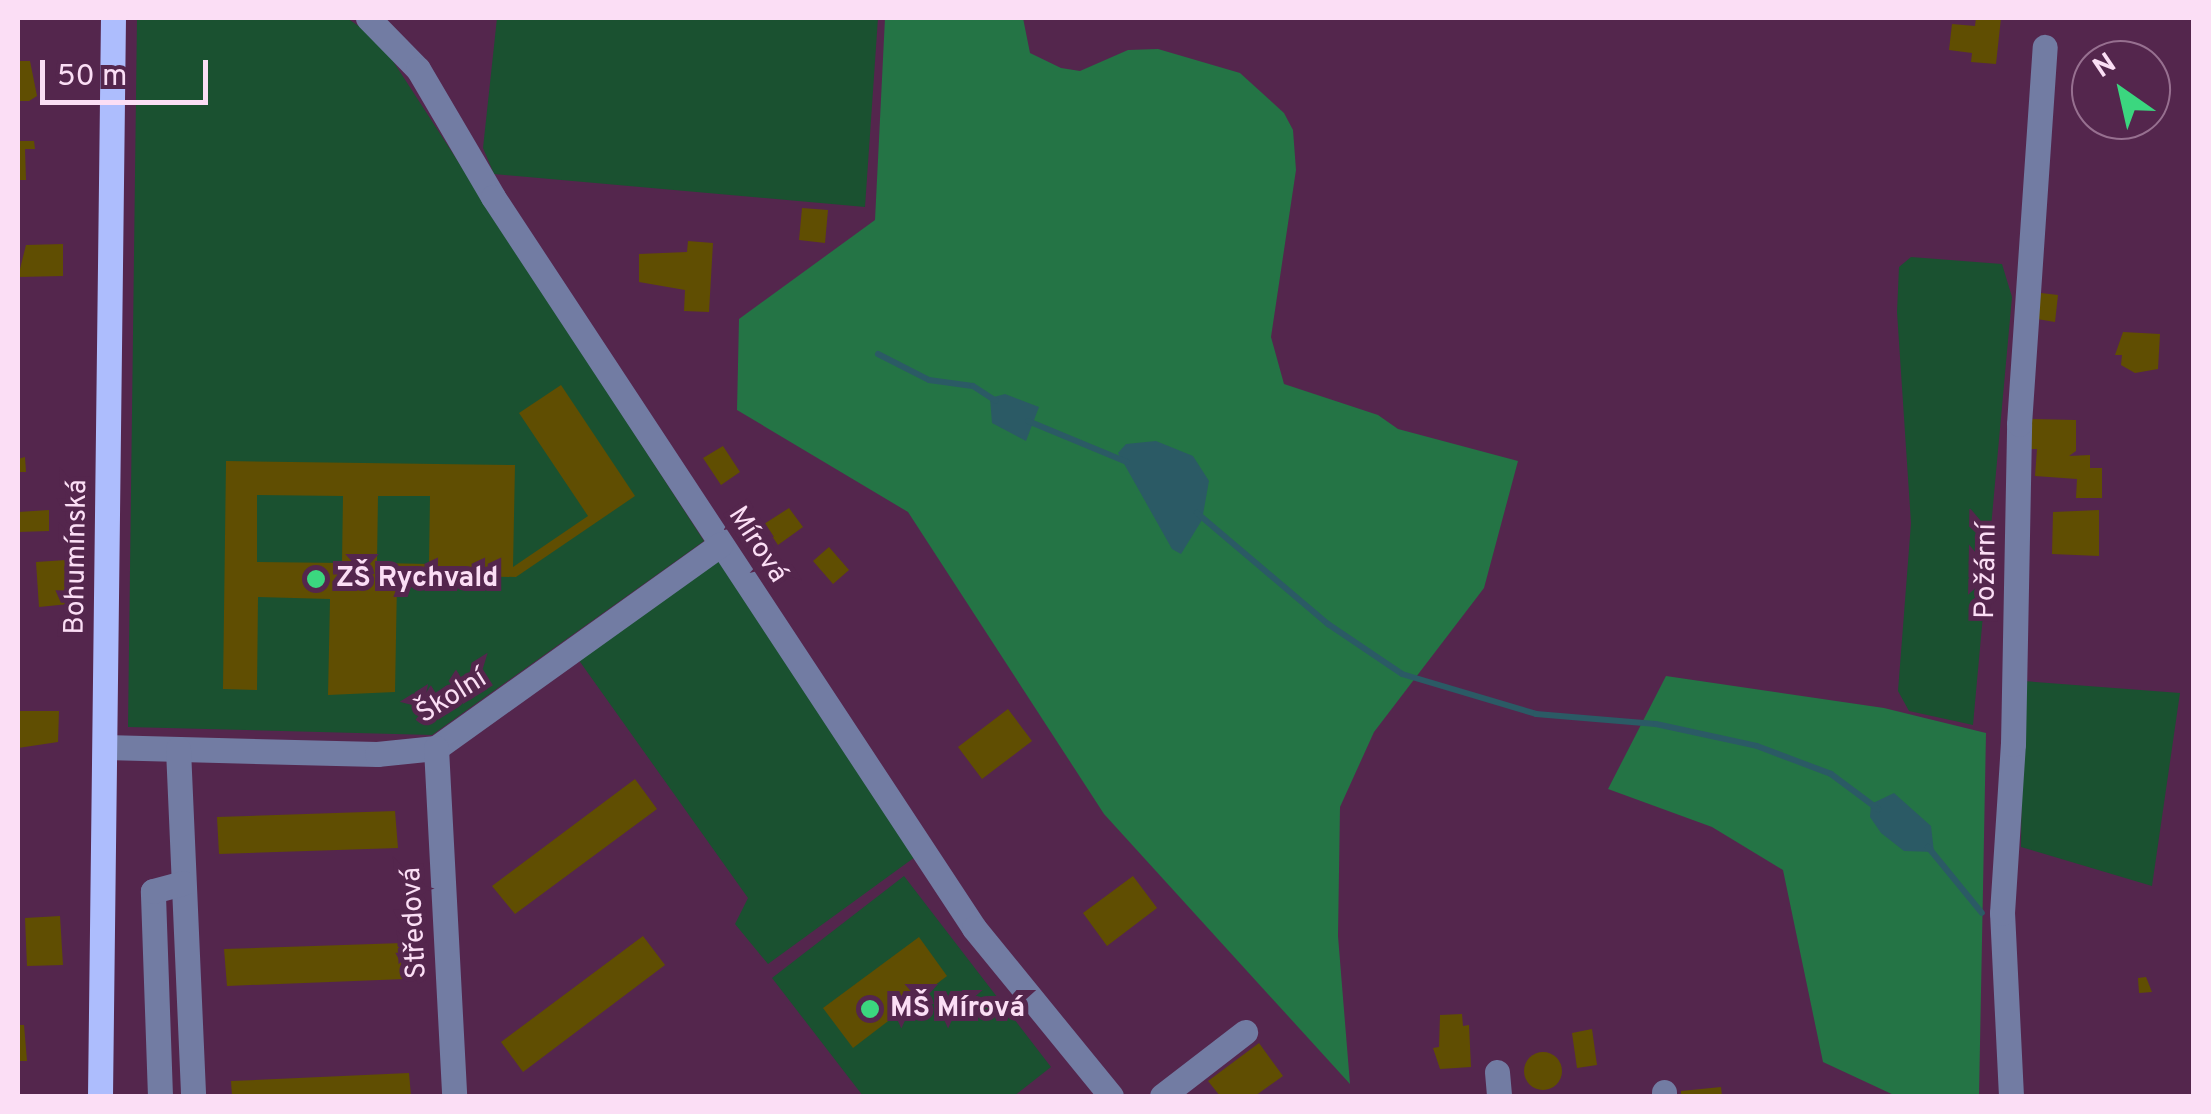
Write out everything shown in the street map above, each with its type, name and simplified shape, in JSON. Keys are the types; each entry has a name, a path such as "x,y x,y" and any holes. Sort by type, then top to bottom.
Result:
{"main road":[{"name":"Bohumínská","path":"100,1096 114,18"}],"street":[{"name":"Mírová","path":"368,18 418,69 492,197 974,928 1111,1096"},
{"name":"Požární","path":"2011,1096 2002,913 2013,744 2019,424 2045,47"},
{"name":"Školní","path":"105,747 377,754 436,748 721,544"},
{"name":"Středová","path":"436,748 454,1096"},
{"path":"178,749 192,1096"},
{"path":"160,1096 153,890 183,883"},
{"path":"1162,1096 1246,1032"}],"green space":[{"path":"137,18 347,18 380,41 704,541 432,735 128,727"},
{"path":"497,18 878,18 865,207 494,174 483,148"},
{"path":"885,18 1023,18 1030,53 1061,68 1080,71 1128,50 1158,49 1240,73 1284,113 1293,130 1296,170 1271,337 1284,384 1378,415 1398,429 1518,461 1484,588 1374,732 1340,807 1338,936 1350,1084 1104,814 908,512 737,410 739,319 875,220"},
{"path":"1911,257 2002,264 2012,297 1973,725 1909,711 1898,691 1911,523 1897,312 1899,267"},
{"path":"716,557 915,857 768,964 735,924 748,898 578,659"},
{"path":"1666,676 1884,708 1986,733 1979,1096 1896,1096 1823,1062 1783,870 1712,827 1608,789"},
{"path":"2023,681 2180,693 2152,886 2021,847"},
{"path":"904,876 1051,1067 1014,1096 863,1096 772,978"}],"shaded area":[{"path":"1005,394 1039,407 1026,441 992,423 990,398"},
{"path":"1156,441 1193,456 1209,481 1202,520 1181,554 1172,549 1118,453 1126,444"},
{"path":"1894,793 1931,826 1934,852 1904,851 1881,833 1870,817 1871,804"}],"building":[{"path":"1976,18 2001,18 1996,64 1971,62 1972,53 1949,50 1952,24 1975,26"},
{"path":"18,61 30,61 37,96 29,101 18,101"},
{"path":"18,141 34,141 35,149 25,149 26,180 18,180"},
{"path":"802,208 828,210 825,243 799,240"},
{"path":"688,241 713,243 709,312 684,311 685,290 639,282 639,254 687,252"},
{"path":"63,244 63,276 18,277 26,245"},
{"path":"2041,293 2058,295 2055,322 2037,319"},
{"path":"2123,332 2160,334 2158,369 2135,373 2121,365 2122,355 2115,355"},
{"path":"561,385 635,496 516,577 462,576 461,585 397,582 395,692 328,695 330,599 258,597 257,690 223,689 226,461 515,465 513,567 588,516 519,413","holes":["257,495 343,496 342,563 257,562","378,496 430,496 429,564 377,563"]},
{"path":"2028,419 2076,420 2076,451 2069,456 2090,455 2090,468 2102,468 2102,498 2076,498 2077,479 2035,476 2037,449 2027,449"},
{"path":"723,446 740,472 721,485 703,458"},
{"path":"25,457 26,472 18,472 18,459"},
{"path":"789,508 803,527 778,545 764,524"},
{"path":"49,510 49,531 18,532 18,512"},
{"path":"2099,510 2099,556 2052,554 2053,512"},
{"path":"829,547 849,570 833,584 813,561"},
{"path":"66,560 69,604 39,607 36,562"},
{"path":"1008,709 1032,741 982,779 958,747"},
{"path":"18,711 59,711 58,742 18,748"},
{"path":"635,779 657,809 515,914 492,886"},
{"path":"395,811 398,848 219,854 217,817"},
{"path":"1133,876 1157,908 1107,946 1083,913"},
{"path":"60,916 63,965 27,966 25,918"},
{"path":"643,936 665,965 523,1072 501,1042"},
{"path":"919,937 947,976 853,1048 823,1008"},
{"path":"403,943 405,979 227,986 224,949"},
{"path":"2146,977 2152,992 2139,993 2138,978"},
{"path":"1462,1014 1463,1026 1469,1025 1471,1067 1440,1069 1433,1048 1439,1047 1440,1015"},
{"path":"18,1025 24,1025 27,1061 18,1061"},
{"path":"1592,1029 1597,1065 1577,1068 1572,1033"},
{"path":"1259,1043 1283,1076 1255,1096 1220,1096 1208,1081"},
{"path":"1543,1052 1556,1058 1562,1071 1556,1084 1543,1090 1530,1084 1524,1071 1530,1058"},
{"path":"409,1073 411,1096 232,1096 231,1081"},
{"path":"1721,1087 1722,1096 1681,1096 1681,1091"}],"waterway":[{"path":"878,354 929,380 973,386 996,401"},
{"path":"1028,421 1127,462"},
{"path":"1197,513 1328,624 1402,674 1536,714 1656,724 1757,746 1831,774 1878,809"},
{"path":"1928,847 1982,913"}],"place":[{"name":"ZŠ Rychvald","path":"316,579"},
{"name":"MŠ Mírová","path":"870,1009"}]}
